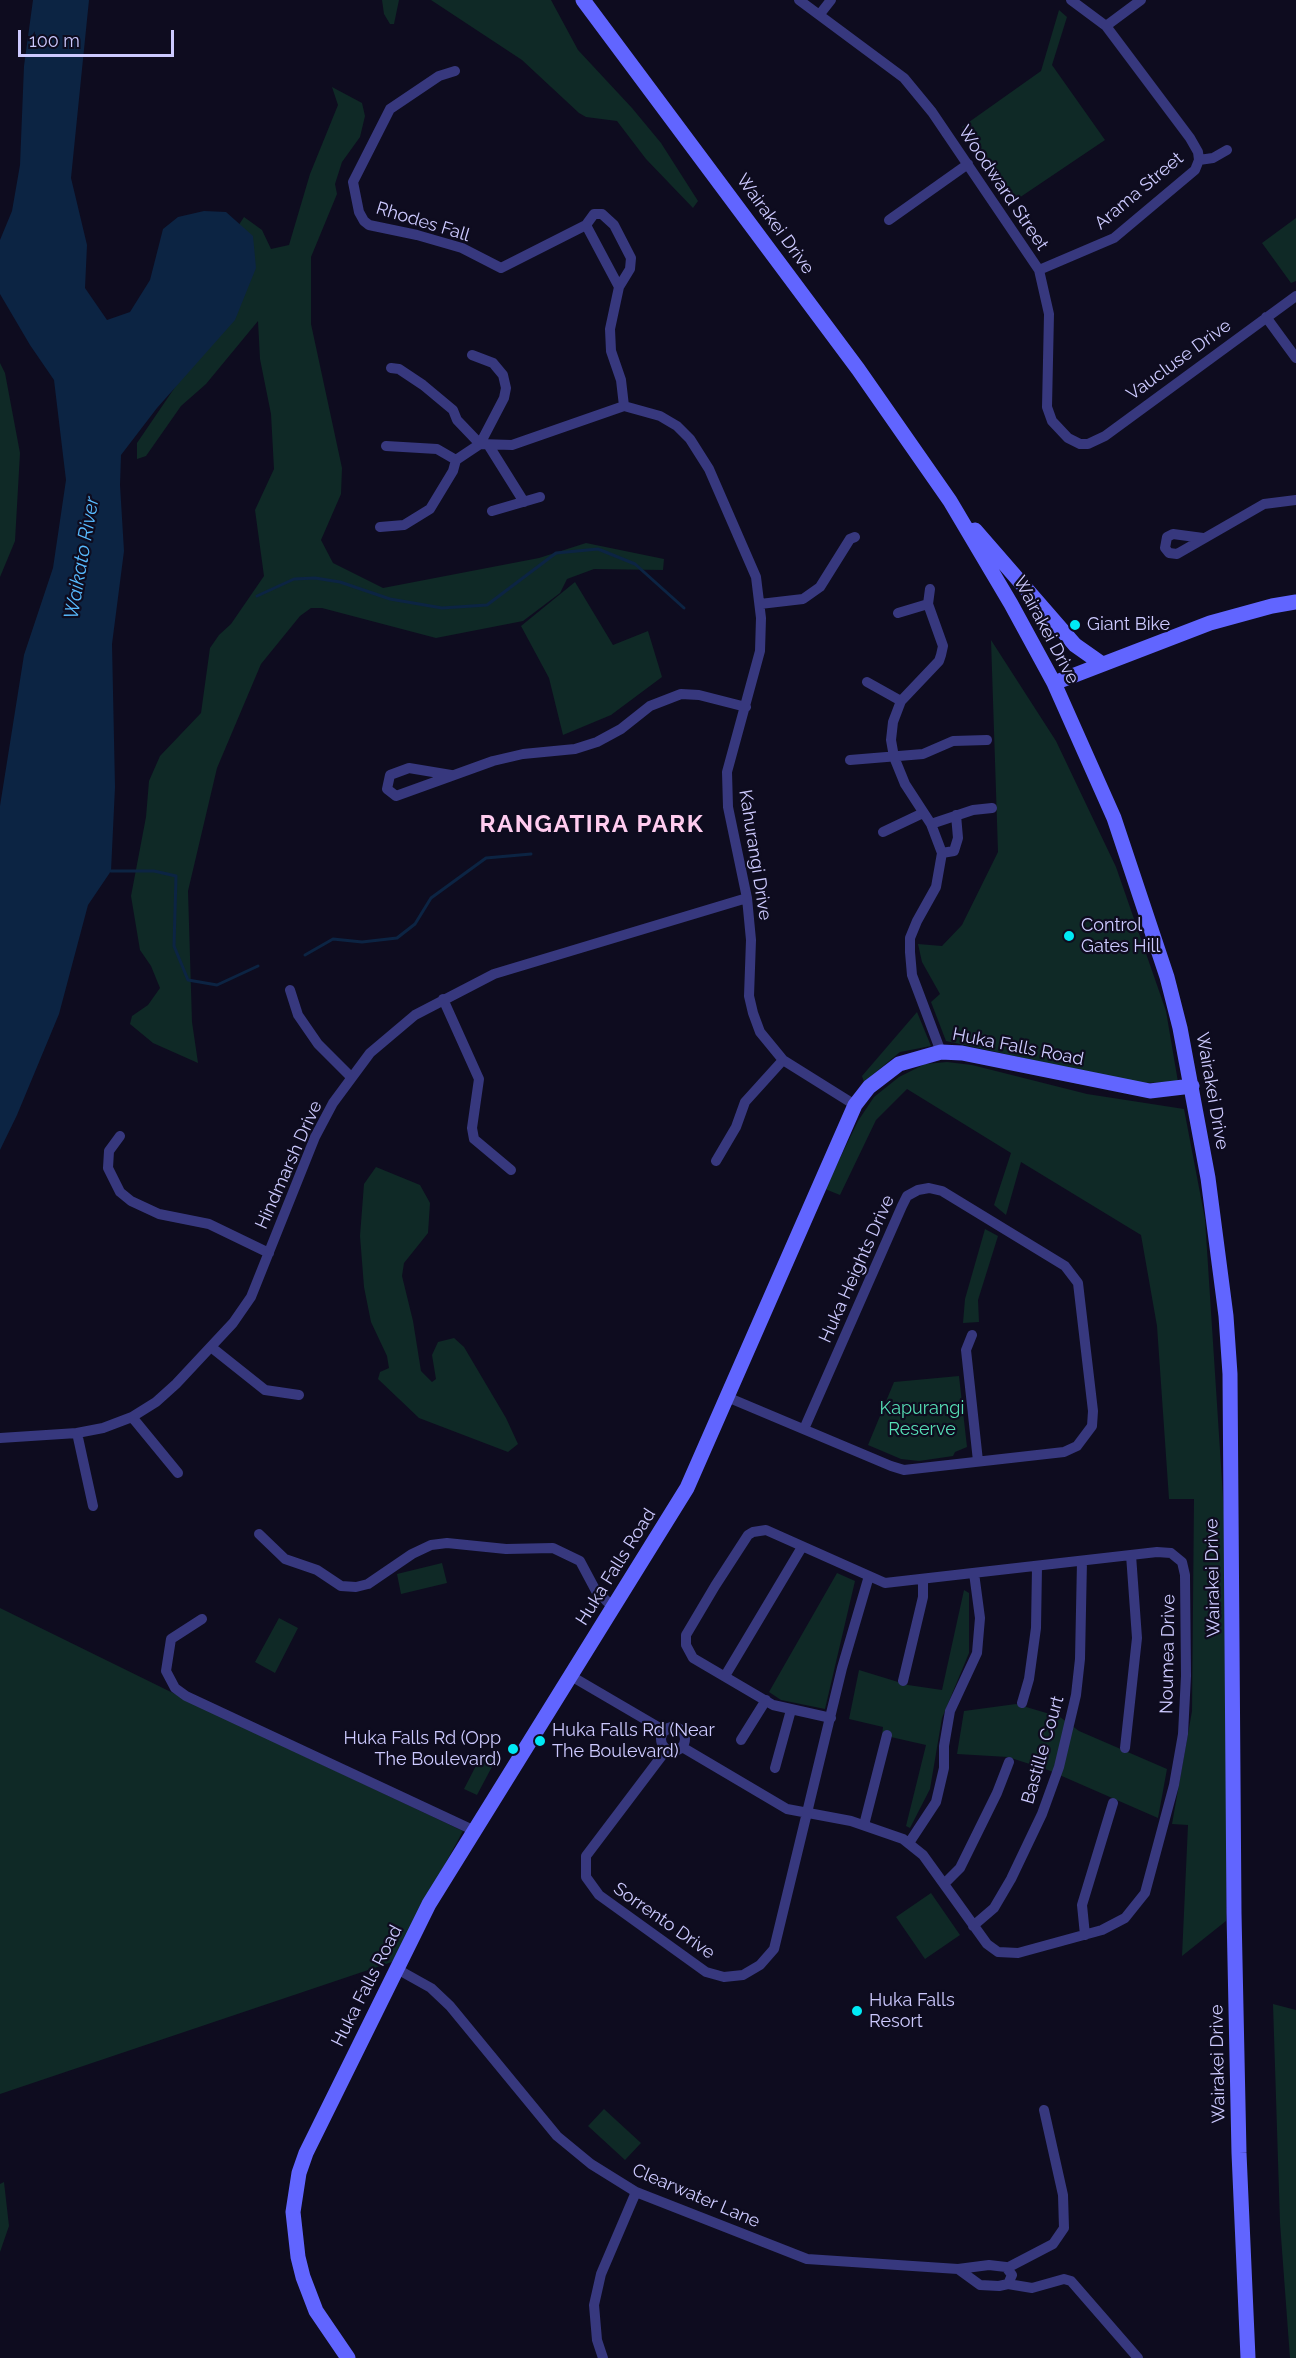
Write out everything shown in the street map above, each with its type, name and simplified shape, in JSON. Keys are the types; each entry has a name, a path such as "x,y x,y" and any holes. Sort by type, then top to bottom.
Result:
{"main road":[{"name":"Wairakei Drive","path":"583,0 858,369 950,501 1011,604 1054,683 1114,818 1145,906 1180,1028 1217,1238 1230,1374 1234,1913 1239,2153 1248,2358"},
{"path":"950,501 1076,645 1102,664"},
{"path":"1054,683 1210,623 1272,606 1296,602"},
{"name":"Huka Falls Road","path":"348,2358 316,2311 303,2277 294,2238 294,2196 299,2173 310,2144 429,1904 672,1514 728,1397 855,1105 869,1087 899,1064 941,1052 962,1053 1150,1091 1192,1086"}],"street":[{"name":"Woodward Street","path":"799,0 904,78 932,112 969,164 1039,270 1049,314 1047,407 1060,431 1080,444"},
{"path":"820,14 831,0"},
{"name":"Arama Street","path":"1039,270 1114,238 1195,170 1199,160 1198,152 1190,138 1106,26 1071,0"},
{"path":"1106,26 1141,0"},
{"name":"Rhodes Fall","path":"456,71 439,76 390,109 353,182 357,204 364,221 369,225 417,235 462,248 501,268 586,225"},
{"path":"1199,160 1213,158 1227,150"},
{"path":"889,220 969,164"},
{"path":"381,526 404,525 430,509 456,460 485,445 512,446 624,406 621,380 611,351 610,330 619,287 630,269 628,248 614,225 602,214 594,214 586,225 619,287"},
{"name":"Vaucluse Drive","path":"1080,444 1089,444 1105,436 1296,297"},
{"path":"1266,317 1296,358"},
{"path":"472,355 493,363 503,375 506,388 485,445"},
{"path":"391,368 399,369 453,410 457,420 485,445 524,502"},
{"name":"Kahurangi Drive","path":"624,406 660,416 690,439 709,469 746,548 756,577 760,604 760,651 728,772 728,807 747,898 751,940 749,996 760,1032 783,1060 855,1105"},
{"path":"386,446 437,449 456,460"},
{"path":"492,511 540,497"},
{"path":"1203,538 1264,504 1296,500"},
{"path":"760,604 803,599 820,586 850,539 855,537"},
{"path":"930,589 928,604 943,646 941,655 902,701 893,722 891,740 894,757 931,824 942,853 936,887 910,938 912,975 941,1052"},
{"path":"898,613 928,604"},
{"path":"867,682 902,701"},
{"path":"451,775 409,768 390,775 387,789 396,796 436,783 451,775 513,756 576,749 597,742 621,729 650,706 681,694 699,695 746,707"},
{"path":"850,760 923,753 953,741 987,740"},
{"path":"931,824 956,815 992,808"},
{"path":"883,832 923,813"},
{"path":"942,853 954,851 958,838 956,815"},
{"name":"Hindmarsh Drive","path":"0,1438 78,1433 103,1428 132,1417 156,1402 176,1384 211,1347 251,1297 315,1137 351,1077 370,1053 397,1029 443,999 494,974 747,898"},
{"path":"290,990 298,1015 318,1044 351,1077"},
{"path":"443,999 479,1079 472,1128 474,1139 511,1170"},
{"path":"716,1161 736,1127 745,1102 783,1060"},
{"path":"120,1136 109,1151 108,1168 120,1192 131,1201 159,1214 209,1224 268,1253"},
{"name":"Huka Heights Drive","path":"728,1397 804,1429 904,1470 1064,1452 1085,1439 1092,1426 1093,1412 1081,1293 1073,1275 1065,1266 942,1191 928,1188 907,1197 804,1429"},
{"path":"972,1335 966,1350 978,1461"},
{"path":"211,1347 265,1390 298,1395"},
{"path":"132,1417 178,1473"},
{"path":"78,1433 93,1506"},
{"name":"Noumea Drive","path":"682,1747 788,1809 864,1825 895,1834 909,1843 923,1855 992,1949 1006,1954 1102,1930 1125,1918 1145,1893 1171,1799 1183,1734 1186,1677 1184,1568 1177,1555 1171,1553 1131,1555 885,1582 766,1530 748,1535 686,1635 686,1645 693,1658 766,1700 791,1710 831,1718"},
{"path":"259,1534 285,1559 317,1570 341,1586 356,1587 368,1584 412,1554 430,1545 447,1543 506,1549 552,1548 580,1561 596,1591 614,1608"},
{"path":"726,1676 802,1546"},
{"path":"1125,1748 1137,1638 1131,1555"},
{"name":"Bastille Court","path":"973,1926 994,1908 1011,1879 1042,1814 1059,1767 1076,1695 1080,1659 1082,1561"},
{"path":"1022,1703 1029,1679 1036,1628 1037,1567"},
{"path":"909,1843 936,1802 944,1768 944,1746 950,1711 977,1653 980,1618 974,1573"},
{"path":"808,1814 869,1576"},
{"path":"903,1681 923,1597 923,1579"},
{"path":"202,1619 171,1639 166,1671 175,1688 186,1696 423,1804 475,1831"},
{"path":"571,1676 665,1731"},
{"path":"741,1740 766,1700"},
{"path":"775,1768 791,1710"},
{"path":"672,1727 680,1729 685,1736 682,1747 675,1750 667,1749 662,1742 665,1731 672,1727"},
{"path":"864,1825 887,1735"},
{"name":"Sorrento Drive","path":"667,1749 586,1856 586,1877 599,1895 706,1972 724,1977 743,1975 760,1965 774,1949 808,1814"},
{"path":"944,1884 960,1868 998,1793 1009,1762"},
{"path":"1085,1935 1082,1905 1113,1803"},
{"name":"Clearwater Lane","path":"397,1969 430,1989 450,2006 557,2136 591,2164 636,2192 807,2259 958,2269 989,2265 1007,2268"},
{"path":"1008,2284 1012,2276 1007,2268 1053,2244 1064,2228 1063,2195 1044,2110"},
{"path":"603,2358 597,2340 594,2305 601,2274 636,2192"},
{"name":"Clearwater Lane","path":"958,2269 980,2285 1008,2284 1032,2288 1064,2279 1071,2281 1138,2358"}],"green space":[{"path":"382,0 399,0 394,24 390,24 384,14"},
{"path":"431,0 551,0 578,50 661,143 698,201 693,208 646,159 617,121 586,117 579,113 522,60"},
{"path":"1059,10 1067,17 1052,65 1105,140 1013,202 962,127 1041,71"},
{"path":"332,87 362,103 365,116 360,137 342,162 335,184 337,194 311,257 311,324 342,468 341,494 321,540 333,563 383,588 539,558 586,543 664,559 663,570 594,569 567,579 560,593 523,621 436,638 322,608 311,608 300,616 261,664 217,768 188,891 192,1022 198,1063 153,1043 130,1024 132,1016 148,1005 160,988 151,966 140,950 131,896 146,817 149,781 160,756 201,713 210,648 231,624 264,576 255,510 274,469 271,414 260,359 258,321 206,384 181,406 146,456 137,459 137,443 231,305 231,237 244,217 262,230 271,249 289,245 310,174 338,105"},
{"path":"1296,218 1296,281 1291,283 1262,243"},
{"path":"0,363 5,373 20,453 15,541 0,577"},
{"path":"575,582 613,645 648,631 662,677 611,715 563,735 549,678 521,626"},
{"path":"991,640 1056,741 1116,867 1166,1011 1178,1082 1137,1083 946,1041 931,1002 940,994 922,962 918,944 942,946 962,925 998,852"},
{"path":"917,1012 931,1046 900,1052 864,1082 862,1076"},
{"path":"947,1062 972,1065 1087,1094 1184,1109 1205,1219 1226,1543 1226,1921 1182,1956 1188,1825 1172,1824 1192,1711 1194,1499 1169,1499 1157,1326 1141,1235 1021,1162 1006,1215 994,1205 1011,1153 907,1089 876,1120 840,1195 825,1189 858,1121 874,1097 899,1077 925,1064"},
{"path":"376,1167 420,1185 430,1203 428,1233 404,1263 402,1276 413,1321 421,1371 432,1382 436,1379 432,1355 438,1342 454,1338 464,1347 506,1418 518,1444 508,1452 419,1418 378,1379 380,1372 389,1368 387,1356 371,1322 364,1287 360,1236 364,1184"},
{"path":"985,1229 998,1236 978,1300 979,1322 963,1323 965,1299"},
{"name":"Kapurangi Reserve","path":"959,1376 967,1447 955,1452 953,1456 919,1461 901,1459 868,1445 894,1382"},
{"path":"442,1563 447,1583 401,1594 397,1574"},
{"path":"837,1573 855,1581 825,1709 781,1700 769,1692"},
{"path":"964,1590 969,1593 969,1653 942,1718 930,1789 910,1828 906,1826 926,1745 882,1735 883,1727 849,1719 859,1670 908,1685 942,1690"},
{"path":"0,1608 230,1721 463,1831 392,1962 0,2094"},
{"path":"279,1618 298,1628 275,1673 255,1662"},
{"path":"1016,1704 1060,1717 1079,1731 1167,1769 1158,1818 1048,1770 1008,1757 957,1754 964,1711"},
{"path":"482,1754 495,1761 477,1795 464,1789"},
{"path":"931,1893 960,1935 925,1959 896,1917"},
{"path":"1273,2004 1296,2010 1296,2358 1290,2358 1280,2223"},
{"path":"604,2109 641,2143 625,2160 588,2126"},
{"path":"4,2182 9,2226 0,2252 0,2184"}],"water":[{"name":"Waikato River","path":"33,0 89,0 71,178 87,245 85,288 107,320 130,312 150,280 163,229 178,217 204,211 226,212 253,236 256,268 235,320 157,408 121,455 120,485 124,551 112,644 115,787 111,871 88,905 59,1014 0,1150 0,806 24,655 53,568 66,480 54,380 0,294 0,240 12,211 20,165 24,66"}],"waterway":[{"path":"257,596 294,579 315,578 340,582 390,599 442,608 487,605 556,553 598,549 635,564 684,608"},
{"path":"305,955 333,939 362,942 397,938 415,924 431,898 486,858 531,854"},
{"path":"111,871 154,871 176,876 174,946 188,980 217,985 258,966"}],"place":[{"name":"Giant Bike","path":"1075,625"},
{"name":"Control Gates Hill","path":"1069,936"},
{"name":"Huka Falls Rd (Near The Boulevard)","path":"540,1741"},
{"name":"Huka Falls Rd (Opp The Boulevard)","path":"513,1749"},
{"name":"Huka Falls Resort","path":"857,2011"}],"district":[{"name":"RANGATIRA PARK","path":"592,825"}]}
